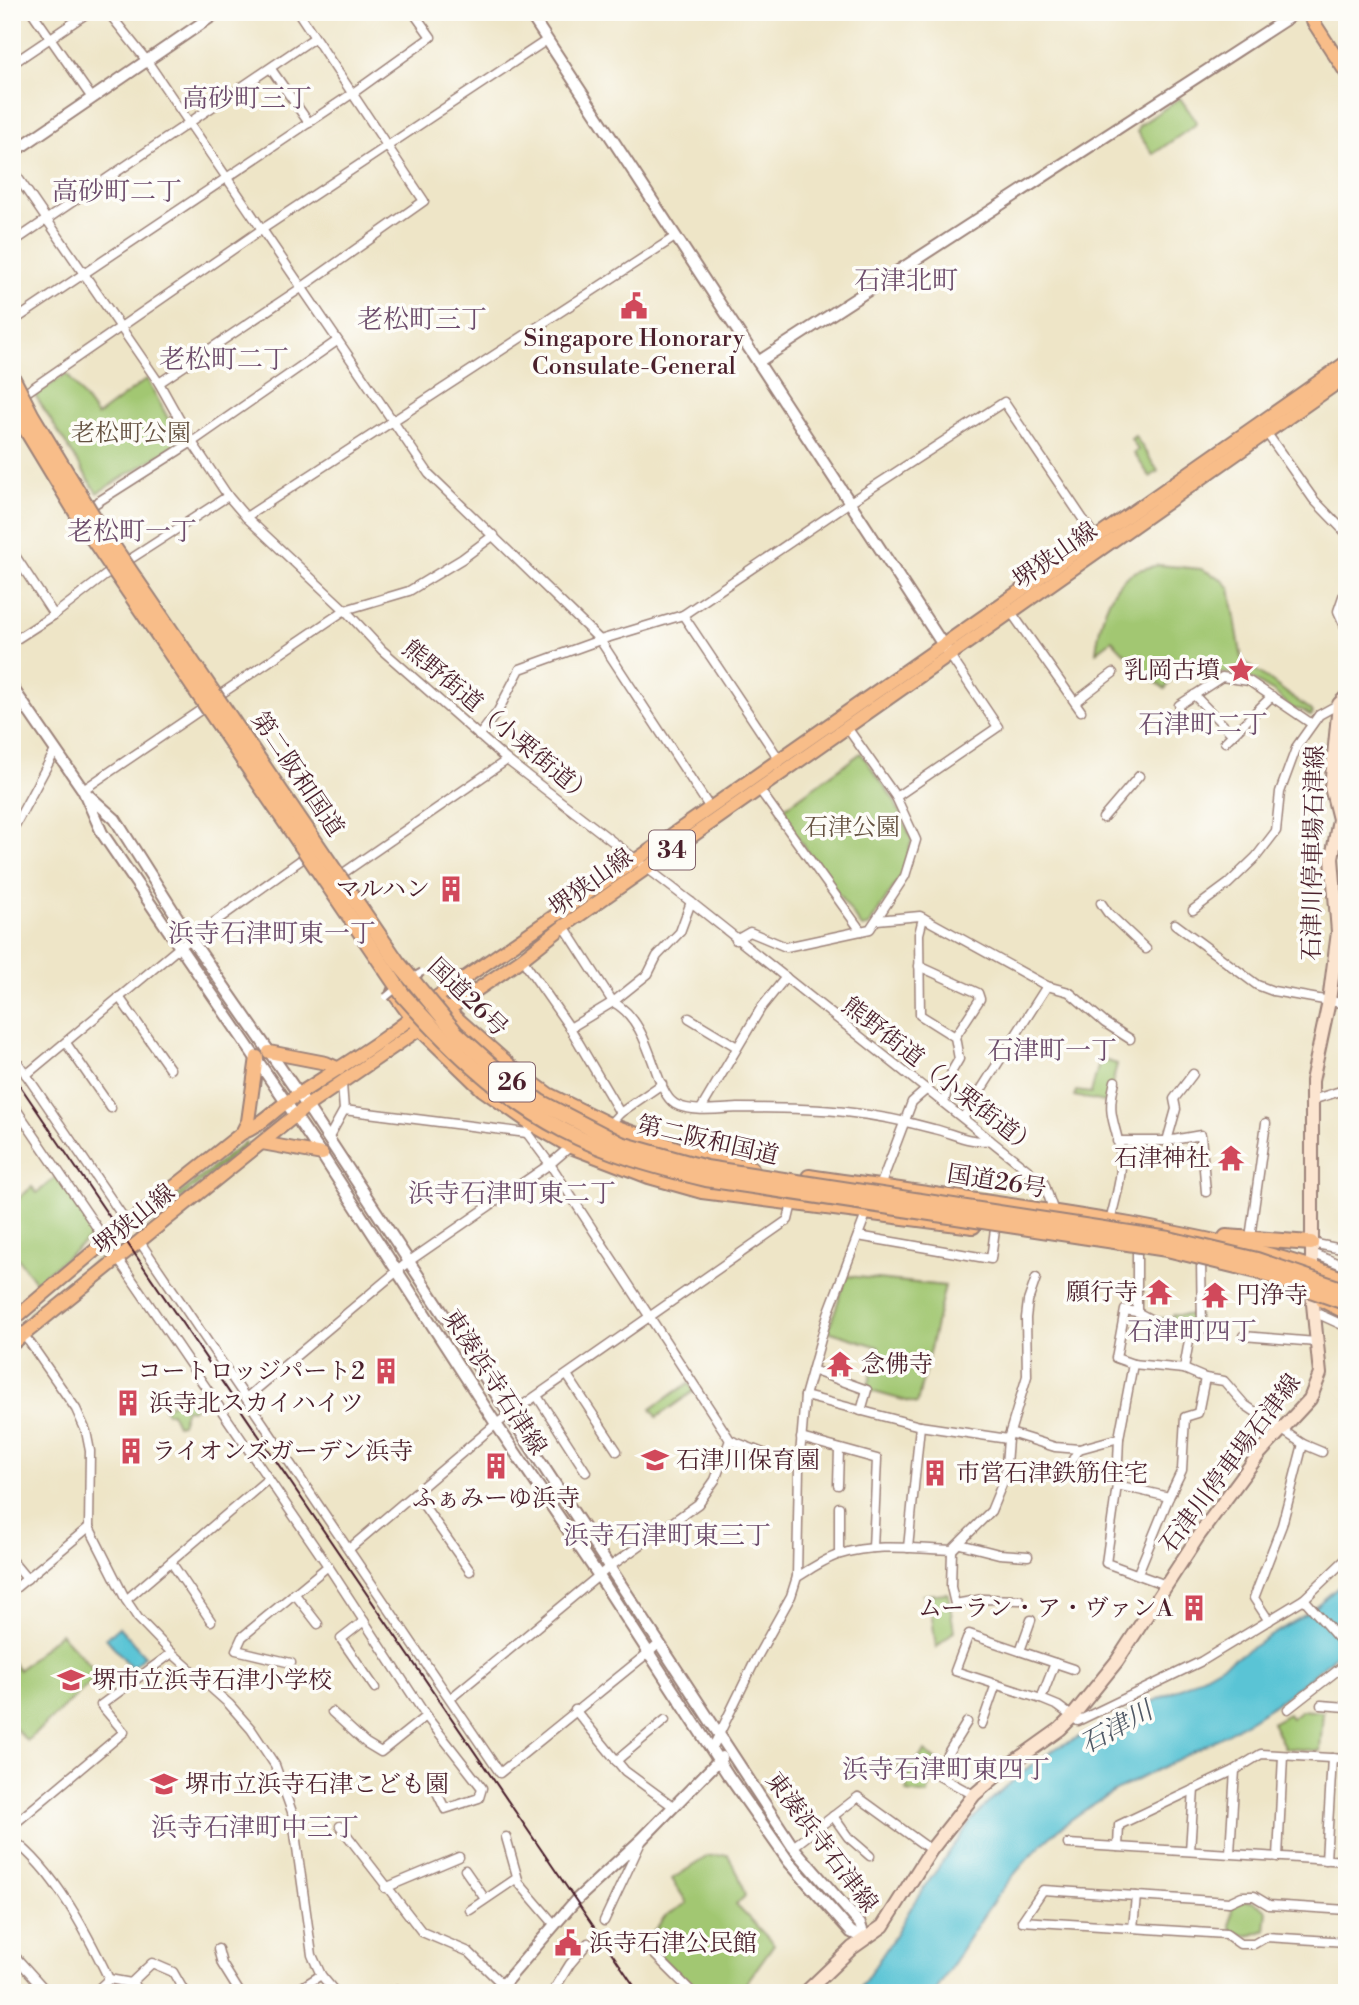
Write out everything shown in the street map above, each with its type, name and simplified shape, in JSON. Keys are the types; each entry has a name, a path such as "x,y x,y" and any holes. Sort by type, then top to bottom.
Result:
{"highway":[{"name":"国道26号","path":"12,368 65,464 401,961 446,1010 515,1071 548,1095 609,1125 736,1166 1054,1212 1265,1253 1312,1254 1347,1281"},
{"name":"第二阪和国道","path":"12,377 32,416 97,523 398,963 466,1042 540,1102 621,1143 706,1168 1169,1239 1257,1260 1347,1291"},
{"name":"第二阪和国道","path":"12,404 87,530 404,995 465,1060 490,1082 536,1114 590,1143 648,1164 696,1177 1167,1249 1257,1271 1347,1303"},
{"name":"国道26号","path":"12,415 49,478 202,709 306,857 416,1024 483,1089 530,1128 649,1176 702,1191 995,1229 1201,1260 1265,1277 1312,1294 1347,1312"},
{"path":"1186,1236 1250,1238 1312,1254"}],"main road":[{"path":"1307,12 1347,74"},
{"name":"堺狭山線","path":"12,1344 307,1106 342,1084 416,1024 434,999 759,789 1095,537 1347,362"},
{"name":"堺狭山線","path":"12,1321 106,1241 242,1133 339,1069 416,1024 446,1010 522,959 710,808 779,759 946,649 1011,612 1347,376"},
{"name":"石津川停車場石津線","path":"806,1993 852,1948 878,1931 931,1850 974,1796 1008,1766 1060,1729 1071,1717 1117,1661 1166,1585 1259,1454 1305,1405 1318,1382 1320,1374 1312,1294 1312,1081 1329,1001 1338,932 1332,858 1339,819 1331,787 1343,700"},
{"path":"270,1052 326,1063 339,1069"},
{"path":"242,1133 248,1121 257,1057"},
{"path":"262,1143 322,1154"}],"street":[{"path":"32,12 92,99"},
{"path":"12,64 89,12"},
{"path":"108,12 146,61 429,474 600,640 710,808"},
{"path":"12,153 218,12"},
{"path":"159,383 424,201 298,12"},
{"path":"12,322 309,123 431,37 413,12"},
{"path":"528,12 998,727 896,797"},
{"path":"758,362 1297,12"},
{"path":"12,243 314,38"},
{"path":"12,404 261,230 547,40"},
{"path":"271,69 309,123"},
{"name":"熊野街道（小栗街道）","path":"12,169 159,383 192,442 228,496 246,517 345,610 382,650 507,760 691,902 1044,1183 1054,1212"},
{"path":"246,517 675,237"},
{"path":"93,505 192,442 337,341"},
{"path":"479,736 498,711 520,669 600,640 683,615 1004,402 1095,537"},
{"path":"1266,432 1314,500 1347,534"},
{"path":"129,560 228,496"},
{"path":"221,694 345,610 409,591 462,559 494,535"},
{"path":"12,551 54,615"},
{"path":"12,642 54,615 111,571"},
{"path":"1347,585 1338,611 1347,631"},
{"path":"1011,612 1081,711"},
{"path":"683,615 779,759"},
{"path":"1074,702 1113,673"},
{"path":"1179,705 1222,677 1250,681 1312,724"},
{"name":"東湊浜寺石津線","path":"12,687 83,790 103,833 257,1057 292,1099 307,1106 793,1847 860,1924 865,1939"},
{"path":"1194,695 1233,735"},
{"path":"1225,742 1272,696"},
{"path":"1193,910 1228,884 1256,857 1276,831 1280,792 1297,746 1319,715 1343,700"},
{"path":"83,790 202,709"},
{"path":"736,940 750,932 786,947 870,929 905,876 916,840 896,797 846,726"},
{"path":"13,826 55,751"},
{"path":"342,874 507,760"},
{"path":"1103,818 1139,776"},
{"path":"759,789 861,931"},
{"name":"東湊浜寺石津線","path":"83,790 115,819 191,939 270,1052 292,1099 295,1116 719,1761 789,1861 851,1932 865,1939"},
{"path":"26,1075 181,946 306,857"},
{"path":"570,1028 613,1002 648,974 657,956 680,932 691,902"},
{"path":"1101,903 1146,949"},
{"path":"877,920 920,916 1047,986 1069,992 1105,1023 1130,1039"},
{"path":"923,918 919,934 920,1015 956,1037"},
{"path":"1175,924 1248,980 1273,990 1347,1004"},
{"path":"564,926 613,1002 623,1007 645,1036 668,1099 677,1106 701,1109 808,1109 846,1112 932,1128 980,1142 990,1140"},
{"path":"522,959 570,1028 620,1113"},
{"path":"919,966 978,993 980,999 956,1037 959,1059 952,1070 944,1103"},
{"path":"386,997 422,972"},
{"path":"701,1109 761,1008 786,977"},
{"path":"963,1118 1047,986"},
{"path":"119,997 170,1069"},
{"path":"689,1018 737,1047"},
{"path":"65,1042 111,1108"},
{"path":"12,1054 128,1224"},
{"path":"1167,1141 1175,1109 1174,1099 1193,1074"},
{"path":"1110,1222 1121,1173 1121,1151 1111,1117 1110,1100 1115,1081"},
{"path":"328,1139 344,1110 342,1084"},
{"path":"609,1125 620,1113 663,1084"},
{"path":"712,1749 791,1595 797,1577 799,1467 805,1396 831,1304 866,1213 881,1186 912,1102 927,1089"},
{"path":"1312,1100 1347,1089"},
{"path":"12,1103 106,1241"},
{"path":"344,1110 530,1128 730,1440 799,1467"},
{"path":"1250,1238 1266,1123"},
{"path":"1118,1141 1167,1141 1201,1135 1206,1192"},
{"path":"246,1398 408,1262 551,1164 571,1146"},
{"path":"349,1549 496,1424 788,1220 792,1203"},
{"path":"858,1236 991,1259 995,1229"},
{"path":"140,1241 500,1773 659,1644"},
{"path":"1137,1249 1138,1312"},
{"path":"1312,1254 1347,1250"},
{"path":"1312,1254 1343,1266"},
{"path":"1312,1254 1343,1266"},
{"path":"118,1259 328,1566 426,1716 482,1788 479,1798 445,1810 432,1782"},
{"path":"1201,1260 1202,1329"},
{"path":"797,1577 838,1554 873,1548 952,1550 991,1511 1005,1477 1009,1436 1027,1376 1026,1318 1028,1301 1036,1278"},
{"path":"1165,1327 1138,1312 1125,1310 1116,1358 1133,1364 1184,1369 1205,1378 1224,1381 1245,1405 1303,1444 1322,1452"},
{"path":"1314,1312 1347,1327"},
{"path":"12,1321 76,1409 86,1431 90,1451 89,1527 126,1600 138,1618 172,1653 229,1704 275,1765 292,1812 308,1939 321,1975 336,1993"},
{"path":"1184,1369 1191,1329"},
{"path":"1243,1336 1316,1342"},
{"path":"1133,1364 1119,1438 1117,1485 1105,1563 1166,1585"},
{"path":"812,1370 867,1390 861,1411"},
{"path":"567,1375 617,1451"},
{"path":"1138,1573 1182,1470 1185,1417 1198,1413 1205,1378"},
{"path":"537,1396 586,1472"},
{"path":"805,1396 920,1426 1009,1436 1055,1447 1079,1449 1119,1438"},
{"path":"908,1548 920,1426"},
{"path":"801,1438 877,1459 873,1548"},
{"path":"451,1698 608,1567 698,1504 715,1480 730,1440"},
{"path":"1269,1621 1254,1598 1282,1525 1303,1444"},
{"path":"838,1485 839,1449"},
{"path":"1005,1477 1065,1473 1079,1449"},
{"path":"126,1600 268,1479"},
{"path":"1117,1485 1169,1497"},
{"path":"415,1493 470,1572"},
{"path":"838,1554 839,1507"},
{"path":"12,1591 89,1527"},
{"path":"960,1544 999,1554 1028,1556"},
{"path":"952,1550 951,1587 955,1604 983,1599 1020,1601"},
{"path":"1073,1669 969,1634 955,1671 1041,1699 1058,1706 1078,1721 1202,1661 1269,1621 1304,1599 1347,1558"},
{"path":"12,1561 27,1579"},
{"path":"171,1562 211,1621"},
{"path":"291,1663 236,1650 242,1637 328,1566"},
{"path":"295,1593 318,1624"},
{"path":"1304,1599 1347,1648"},
{"path":"1020,1651 1031,1620"},
{"path":"364,1621 341,1639 375,1688"},
{"path":"12,1826 124,1732 101,1705 172,1653"},
{"path":"1041,1699 1055,1663"},
{"path":"1288,1709 1347,1663"},
{"path":"982,1724 996,1684"},
{"path":"1321,1705 1347,1707"},
{"path":"575,1710 625,1771 674,1807"},
{"path":"332,1713 366,1743 381,1752 426,1716"},
{"path":"616,1761 665,1720"},
{"path":"967,1722 935,1773 974,1796"},
{"path":"340,1826 422,1932 469,1952 500,1989 576,1900 642,1839 729,1750"},
{"path":"1118,1847 1119,1825 1235,1770 1261,1754 1347,1759"},
{"path":"1278,1857 1283,1756"},
{"path":"1326,1860 1332,1758"},
{"path":"1230,1853 1235,1770"},
{"path":"1190,1851 1194,1790"},
{"path":"793,1847 858,1797 931,1850"},
{"path":"834,1816 849,1837 870,1856"},
{"path":"506,1837 519,1883 555,1925"},
{"path":"12,1839 32,1854 74,1914 94,1946 109,1979"},
{"path":"604,1921 642,1839"},
{"path":"1068,1844 1347,1861"},
{"path":"386,1888 458,1857"},
{"path":"465,1870 485,1899"},
{"path":"470,1910 517,1878"},
{"path":"1347,1910 1269,1905 1254,1896 1241,1896 1229,1902 1043,1890 1022,1921 1227,1934 1240,1944 1254,1944 1266,1937 1347,1942"},
{"path":"1133,1928 1136,1896"},
{"path":"552,1993 570,1964 588,1943"},
{"path":"644,1944 693,1993"},
{"path":"218,1949 222,1964 240,1993"},
{"path":"12,1953 48,1993"},
{"path":"131,1983 152,1963 173,1972 185,1993"},
{"path":"293,1993 321,1975"},
{"path":"109,1979 131,1983 144,1993"},
{"path":"94,1993 109,1979"},
{"path":"389,1993 397,1989 401,1993"}],"green space":[{"path":"1180,98 1196,121 1195,125 1153,154 1137,132 1139,126"},
{"name":"老松町公園","path":"67,374 97,416 147,379 179,439 177,444 97,493 35,395"},
{"path":"1135,436 1158,471 1150,477 1134,453 1138,450 1131,439"},
{"path":"1159,565 1201,569 1220,578 1230,588 1242,660 1310,710 1313,713 1311,716 1302,710 1293,709 1274,692 1252,679 1222,672 1209,680 1192,668 1173,678 1165,689 1144,673 1112,640 1096,652 1104,613 1117,587 1131,574"},
{"name":"石津公園","path":"861,753 894,800 912,840 902,874 868,927 862,927 779,812"},
{"path":"1100,1059 1117,1064 1109,1099 1104,1102 1074,1096 1076,1091 1091,1093"},
{"path":"245,1142 247,1145 144,1225 144,1222"},
{"path":"57,1176 95,1234 35,1282 17,1257 12,1260 12,1204 32,1187 37,1193"},
{"path":"100,1257 103,1260 32,1317 29,1314"},
{"path":"847,1276 945,1286 917,1404 867,1390 879,1347 828,1331"},
{"path":"1173,1315 1198,1315 1197,1325 1172,1325 1154,1318 1173,1318"},
{"path":"689,1383 694,1391 657,1417 651,1409"},
{"path":"200,1387 208,1399 191,1410 186,1409 181,1424 177,1425 171,1412 167,1413 164,1408"},
{"path":"948,1593 954,1631 936,1648 930,1601 923,1595"},
{"path":"60,1633 99,1675 27,1741 12,1725 12,1662 19,1670"},
{"path":"1302,1710 1323,1712 1320,1751 1285,1748 1272,1723 1288,1714 1291,1718"},
{"path":"925,1751 937,1764 930,1773 933,1777 927,1795 906,1792 909,1775 898,1771 902,1760 913,1765"},
{"path":"728,1855 739,1876 745,1896 736,1905 774,1944 739,1993 697,1993 646,1943 665,1916 687,1903 672,1879 708,1856"},
{"path":"1244,1901 1254,1902 1267,1911 1265,1930 1247,1935 1239,1934 1230,1928 1232,1907"}],"water":[{"name":"石津川","path":"1347,1580 1347,1642 1318,1671 1243,1725 1120,1789 1078,1814 1059,1829 1022,1865 990,1906 935,1993 857,1993 915,1901 972,1820 1031,1765 1058,1747 1187,1685 1241,1654 1306,1614"},
{"path":"119,1627 145,1656 132,1668 106,1638"}],"tram line":[{"path":"12,1074 639,1993"}],"place":[{"name":"Singapore Honorary Consulate-General","path":"634,306"},
{"name":"乳岡古墳","path":"1241,670"},
{"name":"マルハン","path":"451,889"},
{"name":"石津神社","path":"1231,1158"},
{"name":"願行寺","path":"1159,1292"},
{"name":"円浄寺","path":"1215,1295"},
{"name":"念佛寺","path":"840,1364"},
{"name":"コートロッジパート2","path":"386,1371"},
{"name":"浜寺北スカイハイツ","path":"128,1403"},
{"name":"ライオンズガーデン浜寺","path":"131,1451"},
{"name":"石津川保育園","path":"655,1460"},
{"name":"ふぁみーゆ浜寺","path":"496,1466"},
{"name":"市営石津鉄筋住宅","path":"935,1473"},
{"name":"ムーラン・ア・ヴァンA","path":"1194,1608"},
{"name":"堺市立浜寺石津小学校","path":"71,1680"},
{"name":"堺市立浜寺石津こども園","path":"164,1784"},
{"name":"浜寺石津公民館","path":"568,1943"}],"district":[{"name":"高砂町三丁","path":"247,98"},
{"name":"高砂町二丁","path":"117,191"},
{"name":"石津北町","path":"906,280"},
{"name":"老松町三丁","path":"422,319"},
{"name":"老松町二丁","path":"224,359"},
{"name":"老松町一丁","path":"132,531"},
{"name":"石津町二丁","path":"1203,724"},
{"name":"浜寺石津町東一丁","path":"272,933"},
{"name":"石津町一丁","path":"1052,1050"},
{"name":"浜寺石津町東二丁","path":"512,1193"},
{"name":"石津町四丁","path":"1192,1331"},
{"name":"浜寺石津町東三丁","path":"667,1535"},
{"name":"浜寺石津町東四丁","path":"946,1769"},
{"name":"浜寺石津町中三丁","path":"255,1827"}]}
